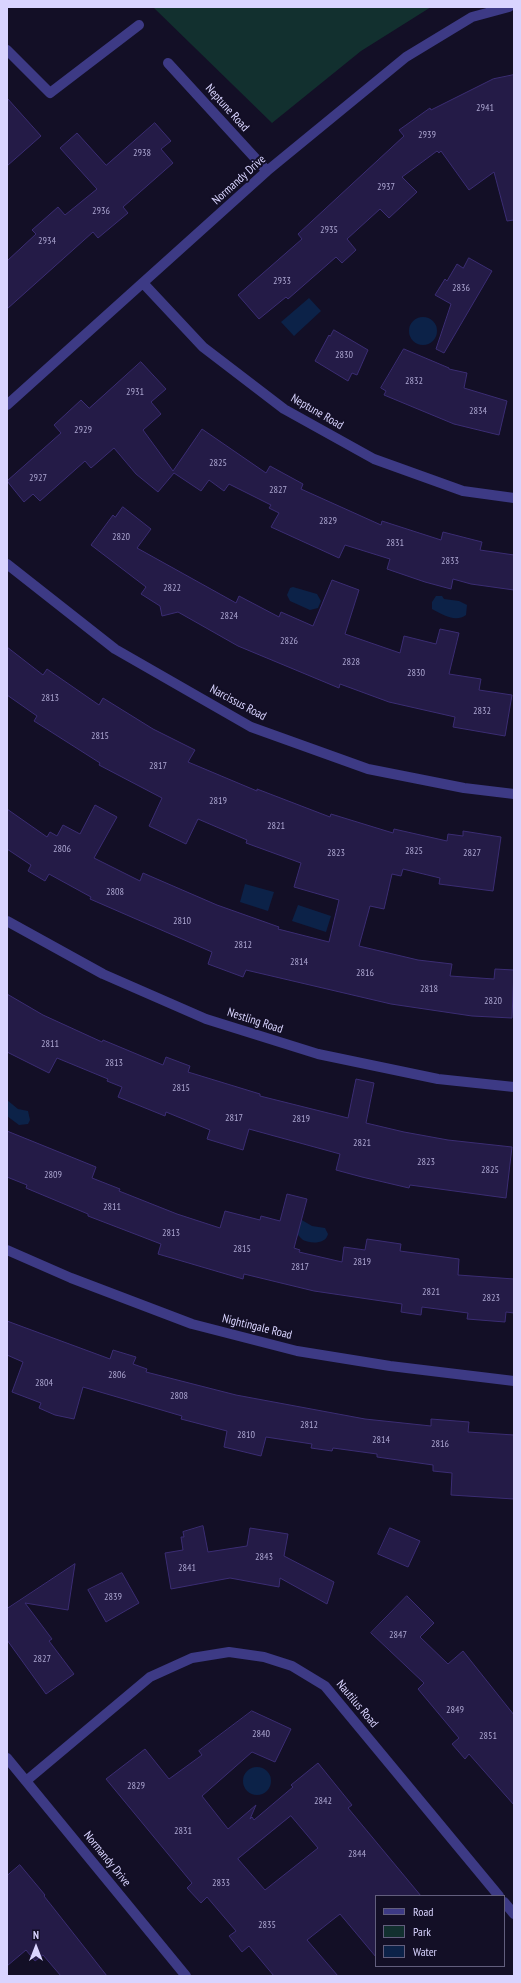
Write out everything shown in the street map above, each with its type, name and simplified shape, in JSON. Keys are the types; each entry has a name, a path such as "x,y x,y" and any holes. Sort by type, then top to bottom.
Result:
{"street":[{"name":"Normandy Drive","path":"7,405 267,171 406,57 472,17 509,7"},
{"path":"7,50 50,93 139,25"},
{"name":"Neptune Road","path":"168,63 267,171"},
{"name":"Neptune Road","path":"143,283 203,347 284,409 374,459 463,491 514,498"},
{"name":"Narcissus Road","path":"7,564 115,649 251,727 368,769 464,788 514,794"},
{"name":"Nestling Road","path":"7,921 104,974 206,1019 318,1054 438,1078 514,1087"},
{"name":"Nightingale Road","path":"7,1250 71,1278 192,1324 297,1351 390,1366 514,1381"},
{"name":"Nautilus Road","path":"26,1781 150,1677 192,1658 229,1652 264,1657 292,1666 325,1686 498,1895"},
{"name":"Normandy Drive","path":"7,1758 186,1976"},
{"path":"505,1903 514,1914"}],"green space":[{"path":"153,7 431,7 361,51 272,123"}],"water":[{"path":"309,298 321,311 294,336 281,322"},
{"path":"423,317 433,321 437,331 433,341 423,345 413,341 409,331 413,321"},
{"path":"293,587 317,594 321,601 318,608 310,610 290,601 287,595 290,588"},
{"path":"436,596 442,596 444,599 459,601 467,605 466,615 453,618 432,609 432,602"},
{"path":"245,884 274,892 268,911 240,902"},
{"path":"298,905 331,916 326,932 292,921"},
{"path":"7,1100 18,1109 28,1111 30,1120 28,1124 19,1125 7,1116"},
{"path":"300,1219 312,1226 325,1228 328,1234 327,1237 318,1242 310,1242 300,1238 294,1230"},
{"path":"257,1767 267,1771 271,1781 267,1791 257,1795 247,1791 243,1781 247,1771"}],"building":[{"path":"514,75 514,220 507,221 494,172 469,190 441,151 439,153 437,151 402,177 417,192 389,218 380,209 347,239 356,250 342,263 336,257 288,299 286,297 259,319 238,295 302,239 298,234 404,136 399,130 430,108 431,110 493,79"},
{"path":"7,98 41,136 7,166"},
{"path":"155,123 171,141 161,149 173,163 123,207 128,213 98,238 93,232 7,309 7,261 36,234 32,230 58,207 65,215 97,189 60,148 77,133 106,165"},
{"path":"469,258 492,271 444,353 436,349 451,304 435,295 445,279 447,281 457,264 463,268"},
{"path":"334,330 368,350 357,375 352,373 348,381 315,361 329,335 330,336"},
{"path":"404,349 449,369 467,373 464,388 507,401 499,435 454,424 384,395 386,391 381,388"},
{"path":"141,362 166,389 151,402 161,414 143,430 173,471 202,429 266,473 270,466 303,484 301,489 381,525 382,521 441,540 443,532 482,542 480,550 514,555 514,590 471,584 453,579 451,589 387,569 390,559 345,545 339,558 271,527 279,513 269,508 271,505 229,484 224,491 209,480 201,491 174,473 158,492 136,474 114,448 91,468 85,461 40,501 33,494 24,502 7,481 61,433 54,425 81,400 89,408"},
{"path":"123,507 151,529 137,548 236,603 239,596 279,617 281,612 313,626 332,580 359,590 345,634 400,653 404,636 436,644 440,629 459,633 449,674 481,679 479,690 512,695 505,736 453,727 455,717 389,702 340,684 339,688 238,646 178,612 162,616 160,606 141,594 146,587 91,545 113,515 115,517"},
{"path":"7,647 43,675 47,669 99,705 103,698 153,729 195,750 188,762 257,791 257,789 330,817 331,814 393,833 394,829 447,841 448,834 463,836 463,831 501,837 493,891 439,884 440,878 403,869 401,876 392,874 384,909 370,906 359,946 418,960 452,964 450,976 494,979 495,969 514,970 512,1018 472,1016 391,1004 246,970 243,977 208,964 212,952 90,899 91,897 49,874 45,881 28,871 31,865 7,849 7,809 47,837 50,832 57,836 63,825 80,834 95,805 117,817 94,858 140,881 143,873 217,905 279,927 278,929 329,942 339,900 294,887 301,863 246,843 247,840 198,819 186,844 149,826 162,798 99,765 100,763 34,721 37,716 7,695"},
{"path":"7,994 43,1015 102,1042 103,1040 163,1065 166,1057 190,1066 188,1072 260,1094 260,1096 348,1118 356,1079 374,1083 366,1123 448,1140 512,1147 506,1198 410,1185 409,1188 362,1177 336,1170 340,1154 249,1129 243,1150 207,1139 210,1130 166,1112 165,1116 118,1097 122,1087 107,1081 108,1079 57,1058 49,1073 7,1052"},
{"path":"7,1131 96,1167 92,1178 120,1189 119,1191 177,1214 220,1228 225,1211 260,1220 261,1216 280,1221 287,1194 307,1199 294,1248 300,1250 299,1252 342,1262 344,1247 365,1250 367,1239 401,1244 400,1251 459,1259 458,1275 514,1279 514,1313 506,1312 505,1322 467,1319 468,1313 422,1307 421,1315 401,1312 402,1304 314,1291 244,1274 243,1279 158,1254 161,1244 88,1216 88,1214 26,1188 27,1185 7,1177"},
{"path":"7,1321 110,1359 113,1350 136,1357 133,1364 147,1369 146,1372 236,1395 365,1419 431,1426 431,1419 469,1422 468,1432 514,1435 514,1499 451,1495 452,1473 433,1471 433,1465 377,1457 377,1454 333,1448 332,1451 311,1448 312,1444 266,1437 261,1456 224,1447 227,1431 181,1419 182,1416 83,1387 74,1419 55,1415 39,1408 41,1403 12,1392 23,1362 7,1355"},
{"path":"203,1526 208,1552 247,1546 250,1528 288,1534 284,1556 334,1582 327,1604 280,1578 279,1587 230,1578 171,1589 165,1553 183,1550 181,1537 184,1537 183,1532"},
{"path":"390,1528 420,1541 408,1567 378,1554"},
{"path":"75,1564 68,1610 25,1603 52,1639 49,1641 74,1674 46,1694 7,1640 7,1609"},
{"path":"122,1573 139,1603 106,1622 88,1590"},
{"path":"407,1596 434,1623 420,1637 448,1664 463,1651 514,1715 514,1805 469,1754 465,1759 452,1744 459,1738 418,1689 424,1683 371,1633"},
{"path":"252,1711 291,1729 275,1762 252,1752 202,1796 228,1829 256,1805 250,1819 252,1817 254,1820 293,1787 291,1785 318,1763 352,1805 348,1808 420,1895 375,1895 375,1956 340,1914 307,1940 338,1976 274,1976 249,1946 242,1952 229,1936 236,1931 207,1897 201,1903 187,1888 192,1883 106,1779 145,1749 169,1779 202,1755 199,1751","holes":["291,1816 318,1848 265,1890 238,1859"]},
{"path":"20,1865 107,1976 61,1976 43,1955 35,1961 26,1950 7,1966 7,1876"}]}
